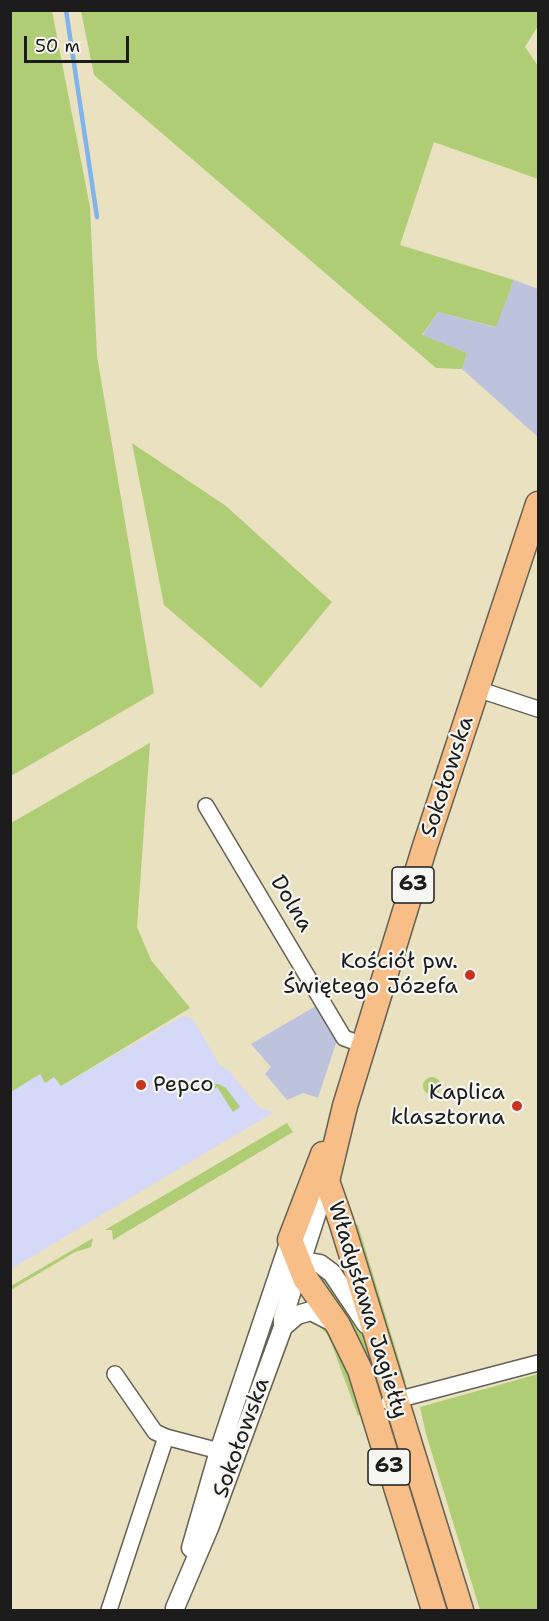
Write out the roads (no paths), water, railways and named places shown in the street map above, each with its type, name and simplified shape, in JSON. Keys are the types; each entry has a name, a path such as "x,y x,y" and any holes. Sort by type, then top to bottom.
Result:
{"main road":[{"name":"Sokołowska","path":"327,1181 341,1120 425,846 538,504"},
{"name":"Sokołowska","path":"290,1240 319,1161 341,1120"},
{"name":"Władysława Jagiełły","path":"327,1181 461,1611"},
{"name":"Władysława Jagiełły","path":"290,1240 305,1278 338,1325 354,1355 434,1611"}],"street":[{"path":"477,689 538,709"},
{"name":"Dolna","path":"206,806 344,1038 364,1045"},
{"name":"Sokołowska","path":"174,1609 209,1527 283,1327 283,1318 327,1181"},
{"name":"Sokołowska","path":"174,1609 219,1451 290,1240"},
{"path":"277,1276 291,1266 309,1262 320,1264 332,1273 380,1347"},
{"name":"Władysława Jagiełły","path":"283,1327 297,1315 315,1311 338,1325"},
{"path":"371,1407 538,1363"},
{"path":"115,1374 155,1432 219,1451"},
{"path":"109,1611 166,1437"}],"waterway":[{"path":"66,10 97,217"}],"place":[{"name":"Kościół pw. Świętego Józefa","path":"470,975"},
{"name":"Pepco","path":"141,1085"},
{"name":"Kaplica klasztorna","path":"517,1106"}]}
